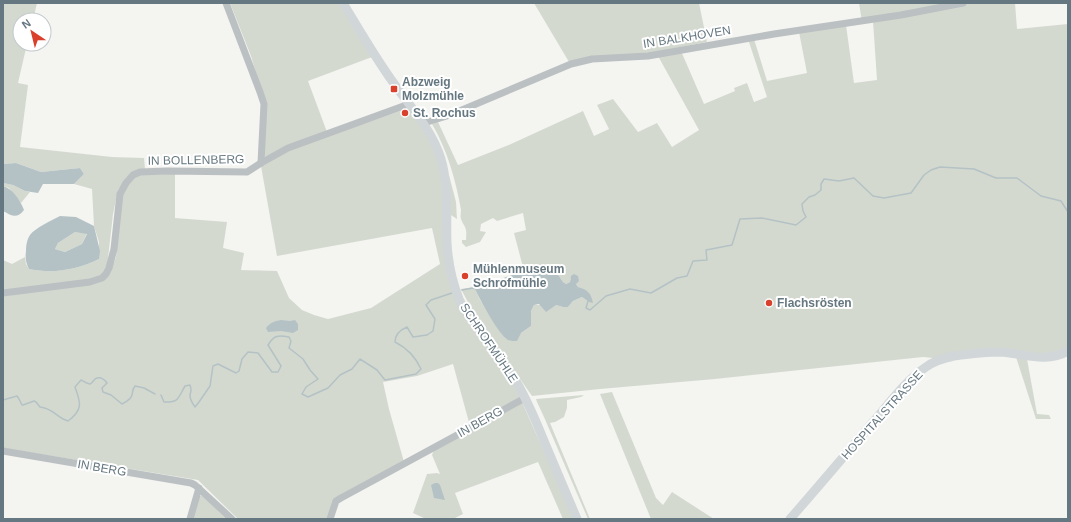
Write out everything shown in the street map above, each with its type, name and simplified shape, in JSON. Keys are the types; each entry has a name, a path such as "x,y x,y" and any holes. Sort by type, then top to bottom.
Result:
{"main road":[{"name":"SCHROFMÜHLE","path":"343,3 379,62 424,123 436,146 441,158 445,175 447,193 447,244 453,282 460,301 468,314 501,359 525,398"},
{"name":"HOSPITALSTRASSE","path":"790,519 914,376 936,361 985,352 1001,352 1042,358 1067,354"},
{"path":"525,398 577,519"}],"street":[{"path":"226,3 264,104 261,163"},
{"name":"IN BALKHOVEN","path":"424,123 450,115 571,64 592,59 648,56 774,34 901,15 963,3"},
{"name":"IN BOLLENBERG","path":"3,293 90,282 104,276 109,268 114,249 120,194 132,175 140,172 167,171 247,172 288,148 409,104"},
{"name":"IN BERG","path":"330,519 336,501 525,398"},
{"name":"IN BERG","path":"3,451 191,483 199,488 232,519"},
{"path":"190,519 199,488"}],"shaded area":[{"path":"3,3 37,3 35,12 12,12 12,52 25,52 18,83 28,85 20,147 112,157 144,158 145,169 126,178 118,190 113,214 107,267 102,275 94,279 3,291 3,260 12,264 25,257 26,264 29,269 47,271 65,270 82,266 99,259 99,242 94,226 92,189 74,184 84,174 80,168 41,172 16,163 3,164"},
{"path":"230,3 339,3 372,57 308,81 327,132 266,157 263,155 265,104 251,56"},
{"path":"534,3 699,3 707,42 649,53 569,62"},
{"path":"859,3 1015,3 1017,29 1068,24 1068,348 1059,353 933,358 923,357 715,379 532,396 471,308 461,289 474,287 488,314 506,339 521,333 531,326 531,311 534,305 556,305 568,307 573,301 582,297 589,302 570,278 570,282 566,284 559,276 535,271 527,274 524,271 514,233 526,230 523,213 497,221 493,218 481,224 480,231 486,232 480,242 466,247 462,243 462,240 466,240 466,229 461,218 461,210 456,188 442,144 432,124 438,122 458,165 511,144 583,111 594,136 609,129 597,105 613,99 638,132 657,123 672,147 699,130 658,56 681,51 704,104 735,91 734,88 747,83 754,102 767,97 748,39 754,39 767,81 807,73 799,32 846,25 854,83 877,80 873,21 862,22"},
{"path":"403,110 408,110 428,134 441,167 449,281 519,392 520,398 470,426 453,364 417,376 383,382 404,462 335,499 328,519 238,519 198,480 3,448 3,296 97,283 111,270 116,257 123,192 136,175 175,174 175,218 227,222 223,248 244,253 241,270 277,271 289,298 302,310 314,315 328,319 371,308 440,264 432,228 277,256 261,166 289,150"},
{"path":"16,163 41,172 80,168 84,174 74,184 43,184 38,193 25,191 13,185 3,183 3,164"},
{"path":"449,175 456,202 457,219 451,215"},
{"path":"3,183 13,185 30,192 21,203 9,188 3,186"},
{"path":"3,186 7,187 13,192 20,202 24,210 19,215 14,216 3,211"},
{"path":"60,216 76,217 94,226 100,251 99,259 82,266 65,270 47,271 29,269 26,263 26,245 29,237 32,232","holes":["75,232 87,234 82,244 65,252 55,249 58,243"]},
{"path":"75,232 87,233 82,244 65,252 55,249 58,243"},
{"path":"549,269 559,276 566,284 570,282 571,276 574,274 578,276 579,281 576,284 578,287 588,292 593,303 582,297 573,301 568,307 556,305 546,312 539,304 534,305 531,311 531,326 521,333 517,341 508,340 499,331 474,287 524,271 527,274"},
{"path":"281,320 295,320 298,324 298,330 293,333 281,331 268,332 266,328 269,325"},
{"path":"1016,357 1027,359 1037,414 1049,415 1051,419 1036,419"},
{"path":"612,392 656,498 663,505 672,492 714,519 651,519 600,394"},
{"path":"584,395 567,400 567,408 564,417 550,423 590,519 588,519 536,399"},
{"path":"522,402 574,519 563,519 538,462 455,493 463,514 453,519 426,519 413,513 427,474 440,474 432,455 434,450"},
{"path":"435,483 440,485 445,500 434,498 431,485"},
{"path":"199,496 202,496 228,519 191,519"}],"waterway":[{"path":"588,301 586,308 590,310 606,296 630,289 651,293 677,278 687,276 693,261 707,260 706,250 732,245 740,219 762,218 796,225 806,217 802,204 809,197 815,195 821,190 821,184 824,179 839,181 854,178 873,196 884,198 911,193 924,175 931,170 940,167 974,169 996,178 1017,178 1041,196 1061,201 1068,212"},
{"path":"462,290 473,288 476,289"},
{"path":"161,395 164,402 173,402 178,399 185,386 190,385 190,398 195,407 210,386 213,366 218,364 236,373 239,371 242,359 248,352 258,353 272,372 278,372 281,366 268,345 272,339 277,336 289,337 291,341 289,348 303,359 318,379 306,387 302,394 308,397 328,388 340,375 352,369 360,359 377,370 385,380 416,374 421,369 419,365 407,350 395,342 396,337 400,331 407,327 413,337 427,335 433,331 435,319 426,305 431,300 452,293"},
{"path":"3,400 17,396 22,405 34,401 40,407 48,409 64,420 68,421 78,410 79,398 75,387 81,380 90,384 97,378 103,379 107,383 102,388 103,392 111,395 122,404 131,398 135,386 144,388 155,394"}],"place":[{"name":"Abzweig Molzmühle","path":"394,89"},
{"name":"St. Rochus","path":"405,113"},
{"name":"Mühlenmuseum Schrofmühle","path":"465,276"},
{"name":"Flachsrösten","path":"769,303"}]}
